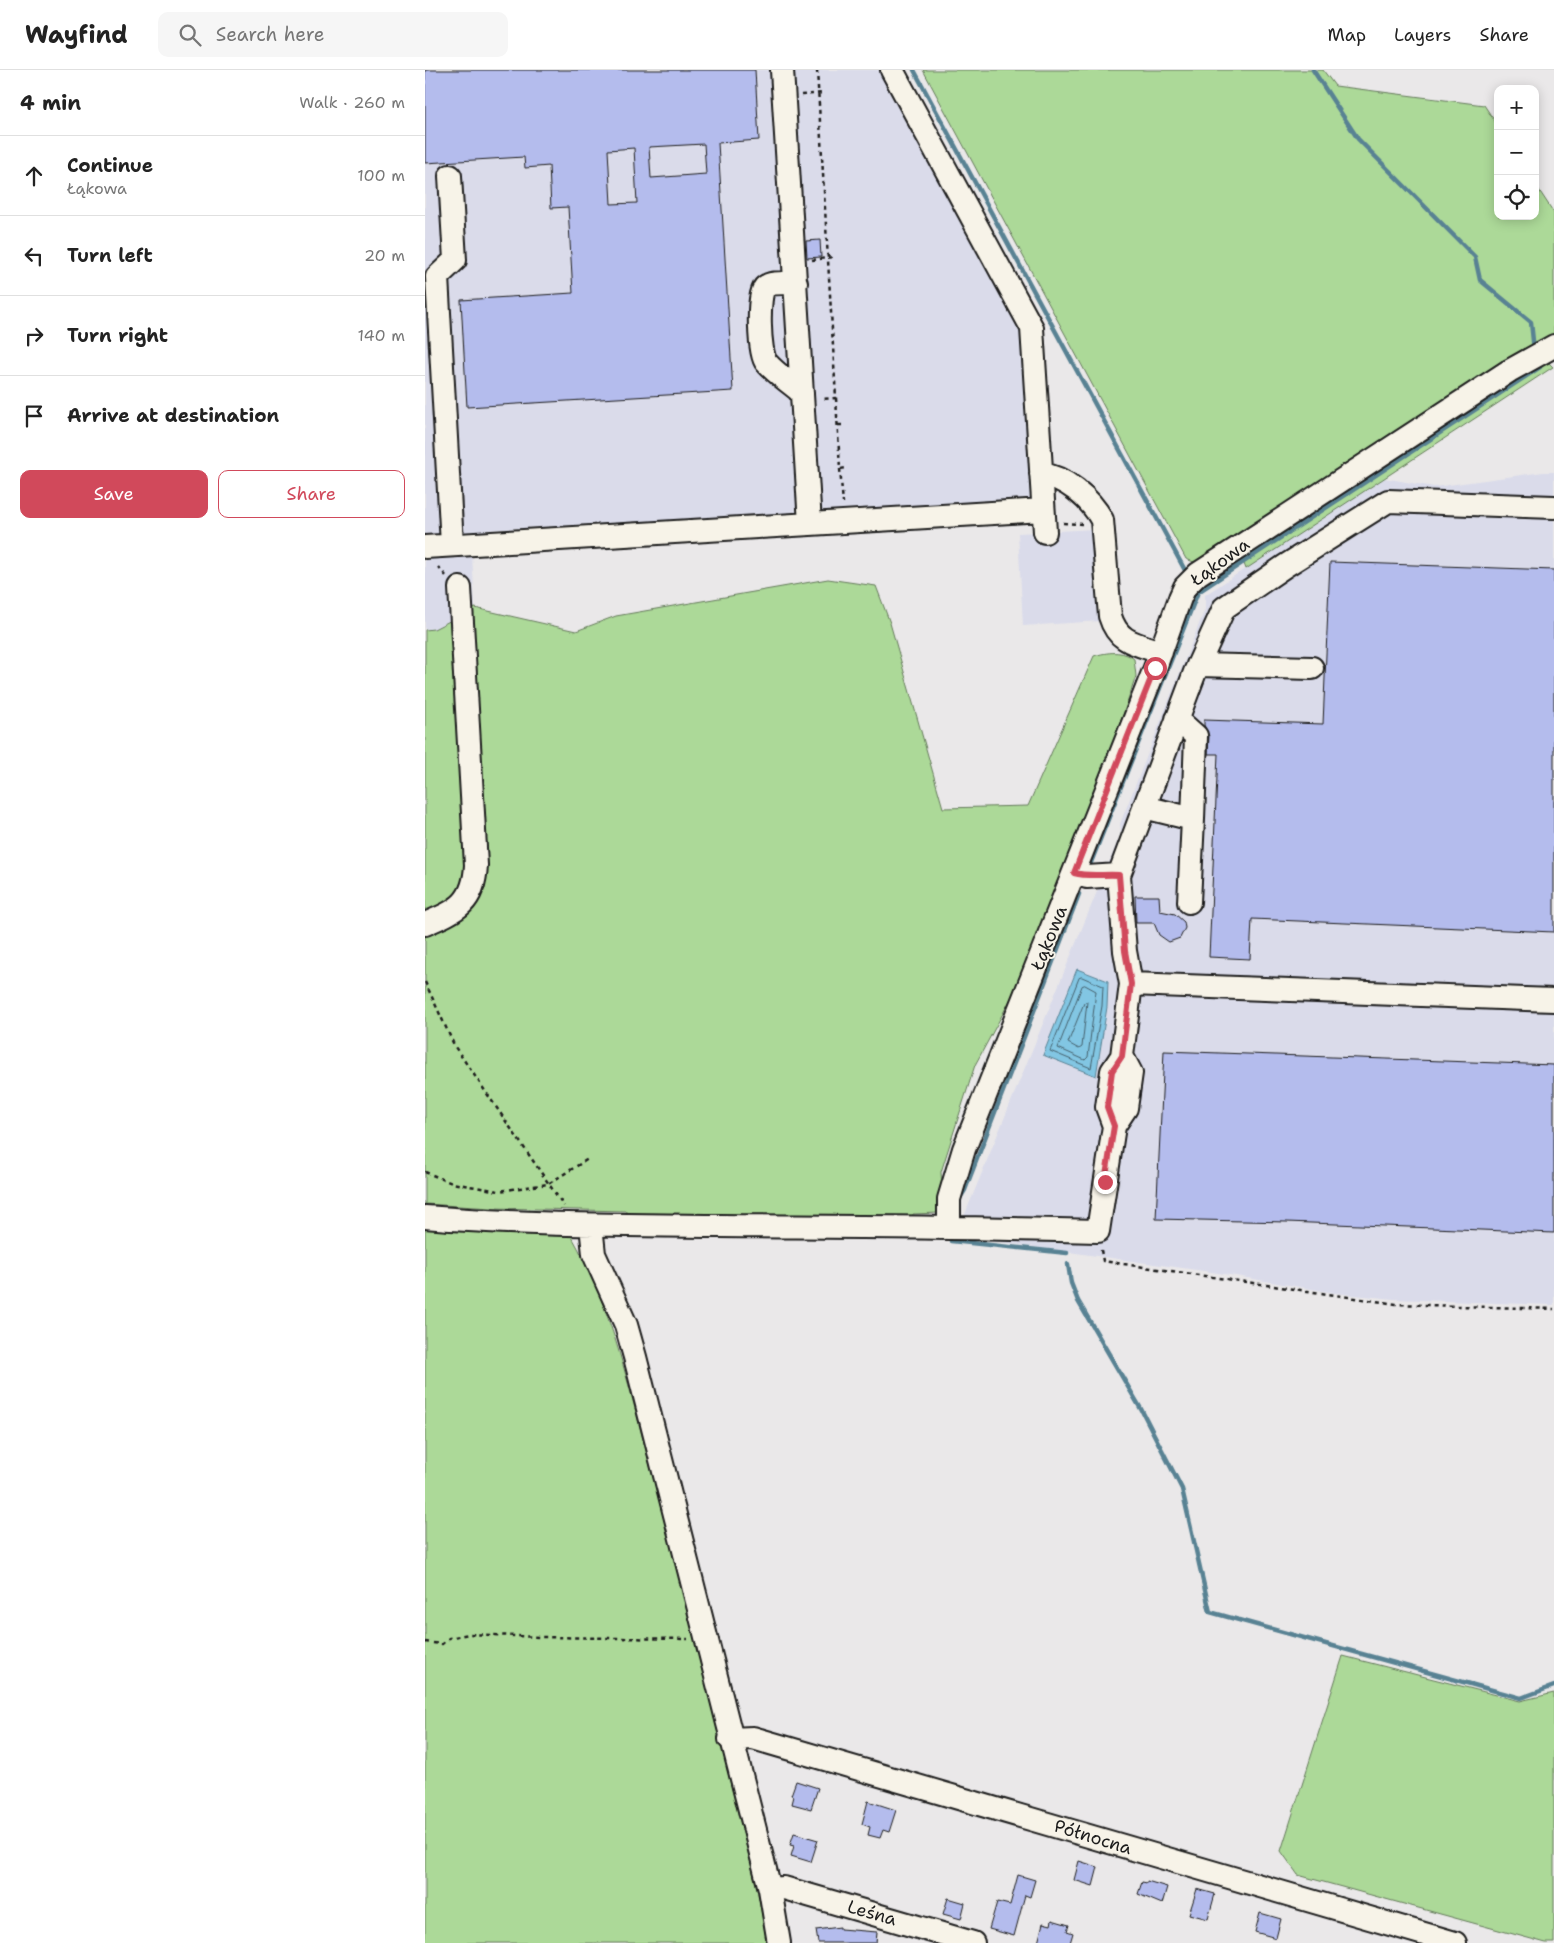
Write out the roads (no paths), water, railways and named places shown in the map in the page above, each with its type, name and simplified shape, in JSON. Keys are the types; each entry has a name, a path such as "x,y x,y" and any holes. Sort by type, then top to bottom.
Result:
{"street":[{"path":"782,70 796,283 808,396 810,524"},
{"path":"425,547 850,522 1044,521 1032,328 892,70"},
{"path":"450,176 455,260 431,278 452,545"},
{"path":"796,283 771,284 764,287 760,295 761,345 765,362 808,396"},
{"name":"Łąkowa","path":"949,1227 949,1199 959,1165 1185,587 1198,574 1509,371 1554,346"},
{"path":"1041,474 1062,479 1097,510 1102,520 1110,616 1115,630 1125,639 1161,652"},
{"path":"425,1217 486,1222 591,1225 949,1227 1098,1231 1114,1126 1127,1108 1131,1073 1122,1056 1131,984 1125,951 1119,875 1198,665 1224,608 1285,566 1388,501 1554,507"},
{"path":"425,924 455,910 465,902 475,883 476,865 460,588"},
{"path":"1198,665 1312,668"},
{"path":"1177,719 1196,736 1189,902"},
{"path":"1144,807 1193,819"},
{"path":"1074,873 1087,877 1104,874 1119,875"},
{"path":"1131,984 1554,1000"},
{"path":"591,1225 594,1254 626,1325 730,1739 770,1889 779,1943"},
{"name":"Północna","path":"730,1739 753,1738 1455,1943"},
{"name":"Leśna","path":"770,1889 784,1888 973,1943"}],"water":[{"path":"1077,969 1108,981 1107,1007 1096,1076 1043,1055"}],"waterway":[{"path":"914,70 1187,574"},
{"path":"1313,70 1358,139 1475,257 1480,280 1531,322 1534,350"},
{"path":"1090,865 1198,592 1540,367"},
{"path":"960,1198 965,1190 1079,894"},
{"path":"951,1241 1067,1253"},
{"path":"1068,1264 1071,1283 1078,1301 1141,1409 1182,1489 1210,1612 1521,1698 1554,1686"}]}
